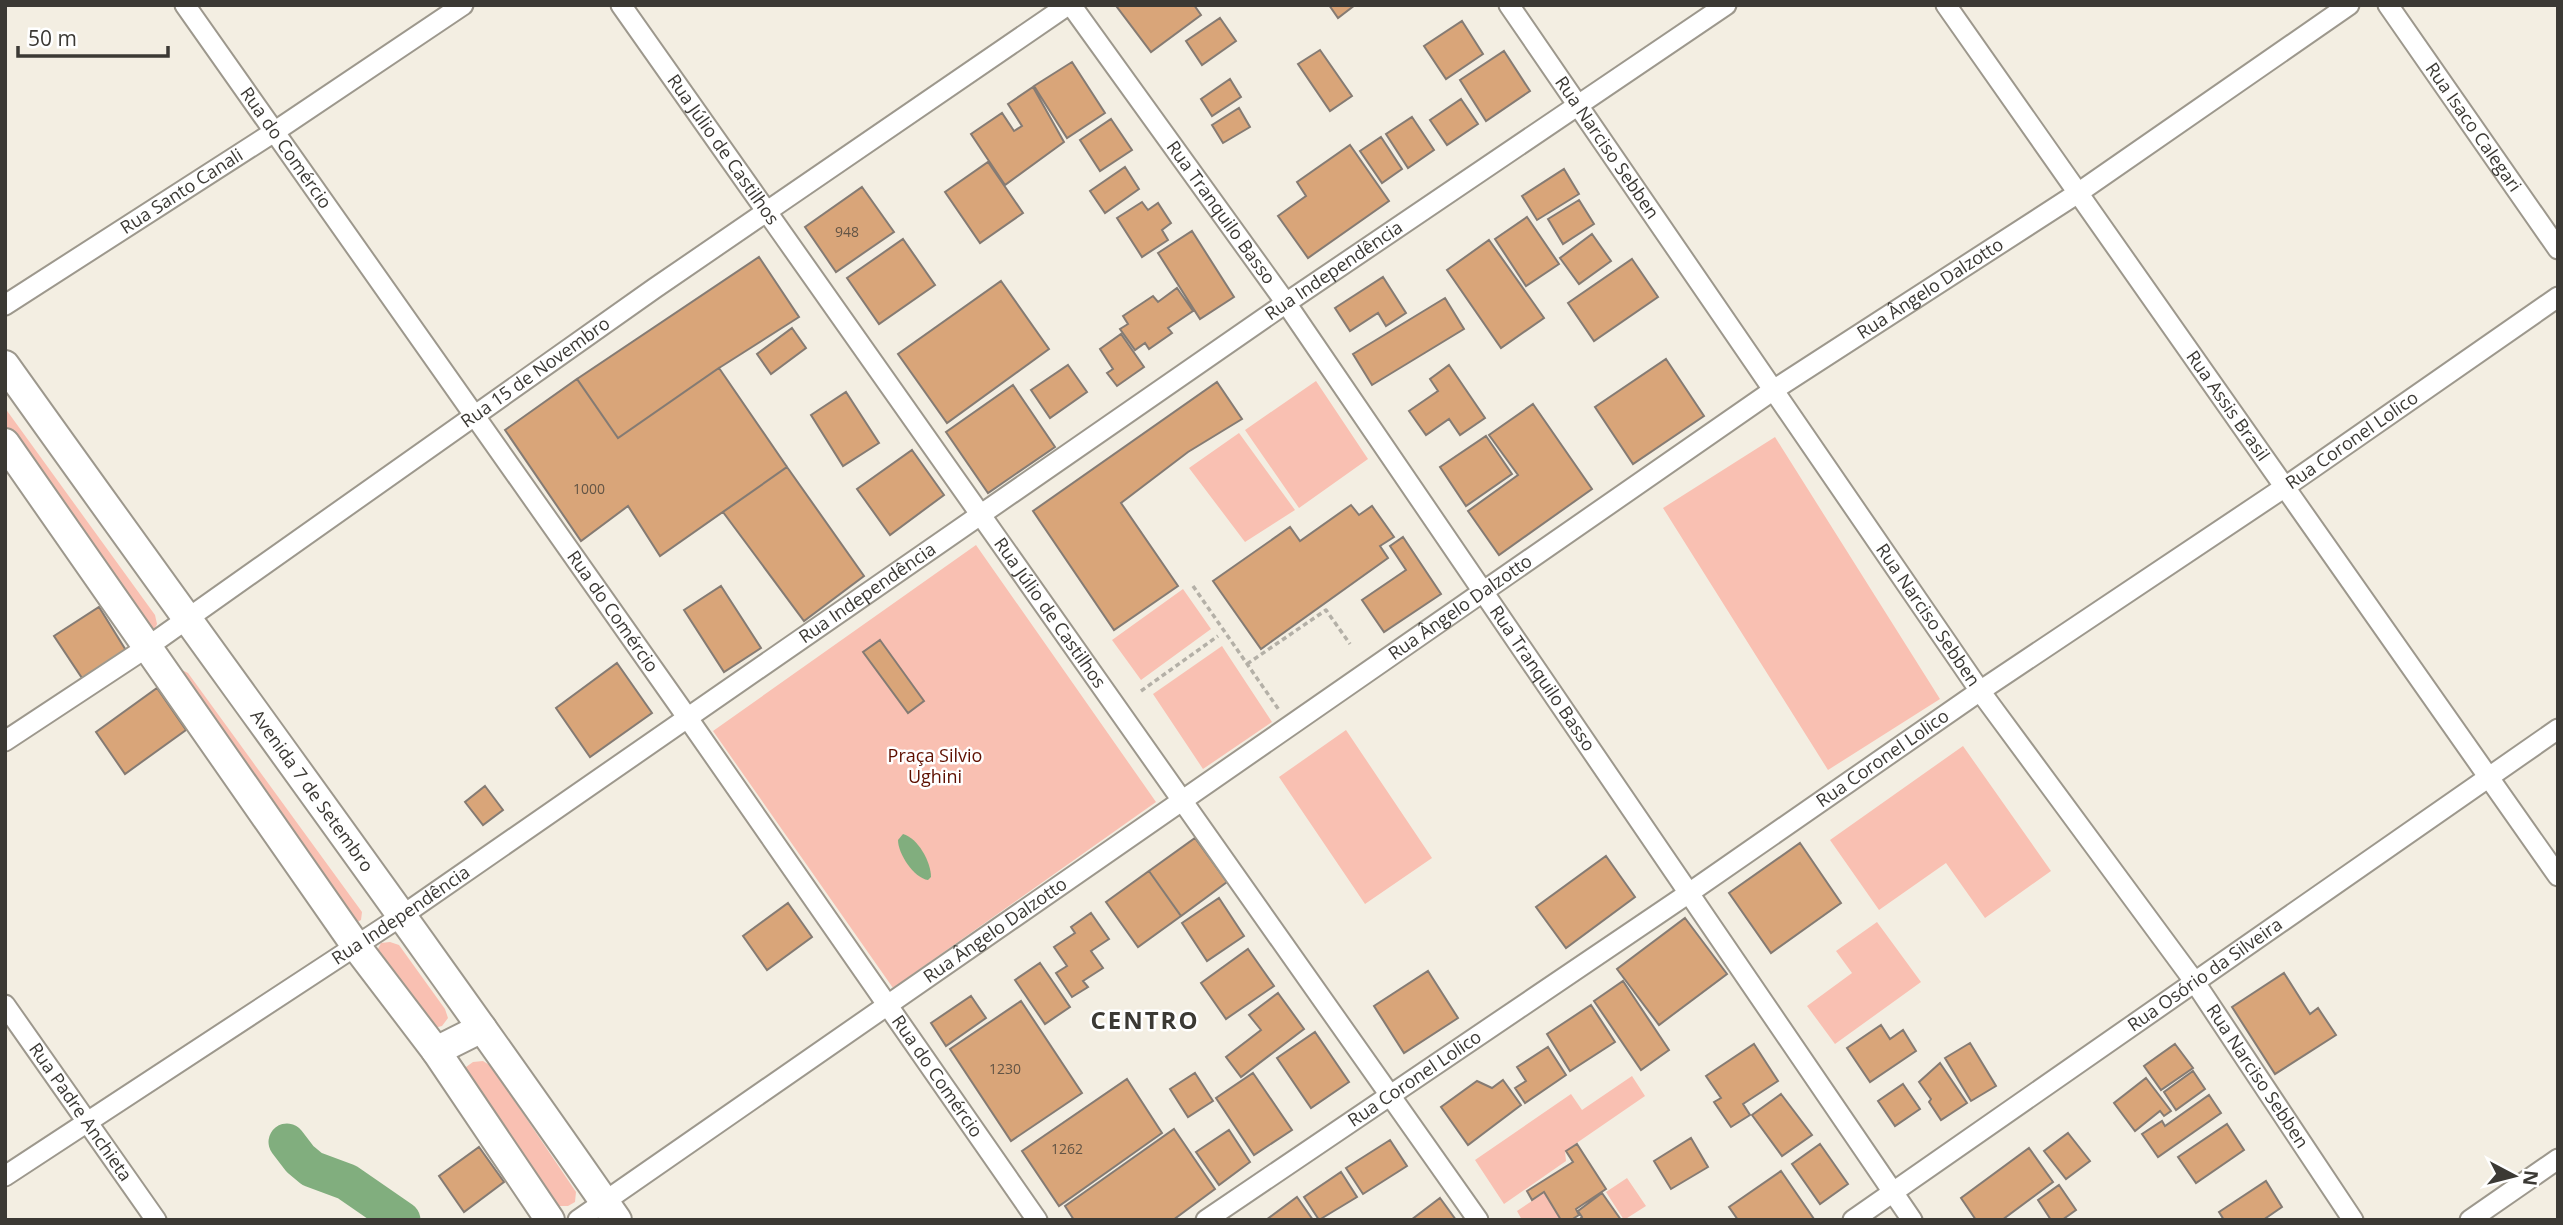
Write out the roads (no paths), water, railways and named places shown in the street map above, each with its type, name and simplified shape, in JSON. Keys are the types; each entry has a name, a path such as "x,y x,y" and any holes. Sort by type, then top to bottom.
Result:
{"main road":[{"name":"Avenida 7 de Setembro","path":"5,365 186,619 403,915 611,1211"},
{"path":"5,443 356,946 436,1051 550,1220"},
{"path":"436,1051 482,1028"}],"street":[{"name":"Rua do Comércio","path":"185,5 687,717 1037,1220"},
{"name":"Rua Santo Canali","path":"5,305 274,132 463,5"},
{"name":"Rua Júlio de Castilhos","path":"621,5 1478,1220"},
{"name":"Rua 15 de Novembro","path":"5,741 146,648 766,211 1069,5"},
{"name":"Rua Tranquilo Basso","path":"1069,5 1286,303 1912,1220"},
{"name":"Rua Narciso Sebben","path":"1510,5 1980,691 2193,981 2353,1220"},
{"name":"Rua Independência","path":"5,1176 403,915 1286,303 1726,5"},
{"name":"Rua Assis Brasil","path":"1946,5 2558,876"},
{"name":"Rua Ângelo Dalzotto","path":"578,1220 611,1211 888,1005 1484,590 1774,389 2078,192 2349,5"},
{"name":"Rua Isaco Calegari","path":"2388,5 2558,249"},
{"name":"Rua Coronel Lolico","path":"1206,1220 1689,893 1980,691 2285,487 2558,297"},
{"name":"Rua Osório da Silveira","path":"1853,1220 2558,729"},
{"name":"Rua Padre Anchieta","path":"5,1005 156,1220"},
{"path":"2470,1220 2558,1159"}],"waterway":[{"path":"287,1142 312,1169 347,1182 402,1220"}],"district":[{"name":"CENTRO","path":"1145,1021"}],"park label":[{"name":"Praça Silvio Ughini","path":"935,766"}]}
